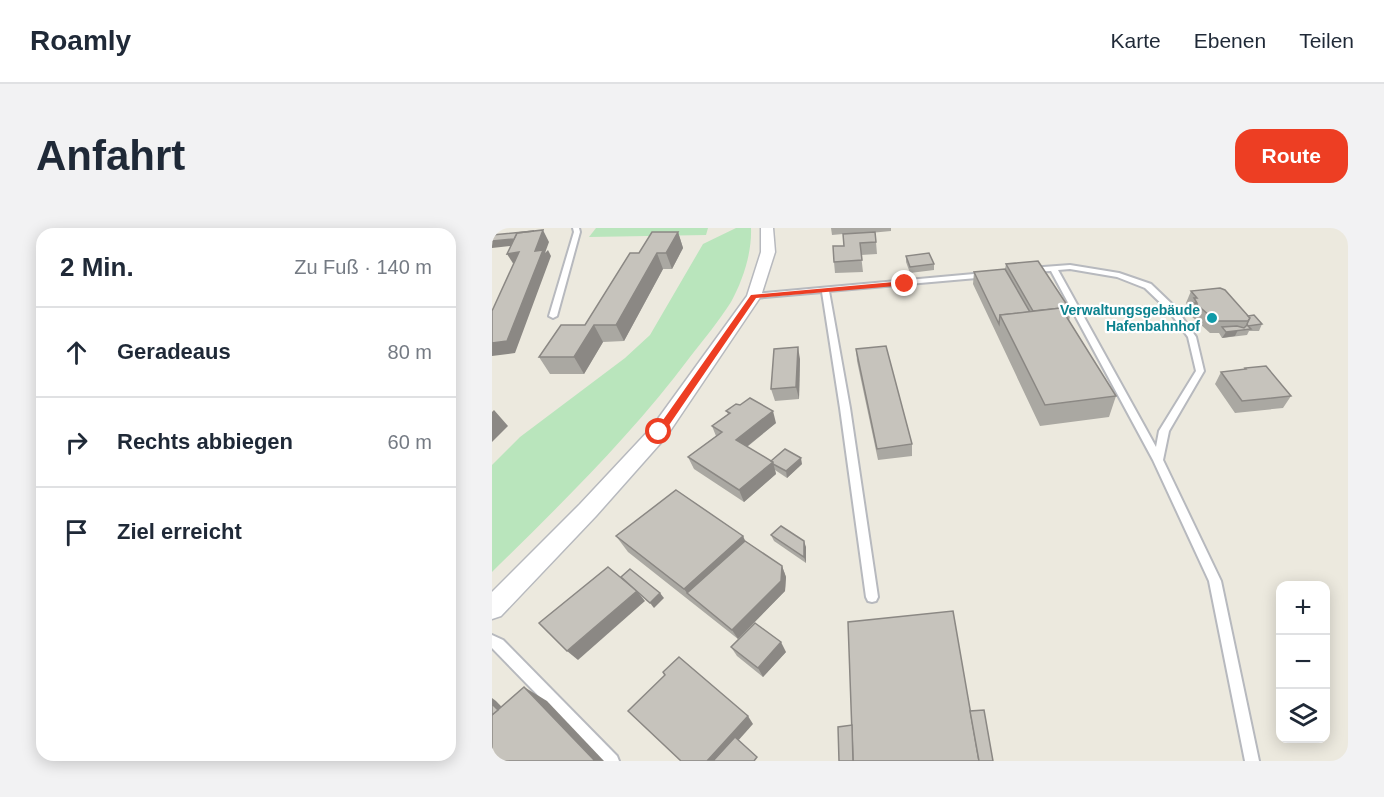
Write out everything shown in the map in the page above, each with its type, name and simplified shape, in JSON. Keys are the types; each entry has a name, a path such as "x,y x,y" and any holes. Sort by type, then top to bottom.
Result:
{"street":[{"path":"492,608 588,510 659,432 754,296 768,252 767,228"}],"lane":[{"path":"553,316 577,232 576,228"},
{"path":"1018,272 1070,267 1119,275 1148,286 1172,309 1192,337 1200,371 1164,431 1158,460"},
{"path":"1053,268 1158,460 1215,581 1252,761"},
{"path":"754,296 996,274"},
{"path":"825,290 845,408 872,597"},
{"path":"492,641 498,644 612,761"}],"green space":[{"path":"596,228 708,228 706,235 589,237"},
{"path":"736,228 751,228 750,247 739,285 722,316 620,442 492,572 492,465 520,437 625,358 650,335 703,244"}],"building":[{"path":"543,230 535,251 543,250 507,341 492,343 492,311 519,252 507,254 517,233"},
{"path":"534,231 517,233 514,239 492,241 492,235"},
{"path":"652,232 678,232 666,253 657,253 616,325 594,325 574,357 539,357 561,325 585,325 630,253 639,253"},
{"path":"875,232 876,242 860,243 862,260 834,262 833,246 844,246 843,234"},
{"path":"929,253 934,264 910,267 906,256"},
{"path":"1038,261 1071,311 1063,312 1061,308 1033,311 1006,264"},
{"path":"1005,269 1030,312 1000,315 999,324 974,272"},
{"path":"1220,288 1225,290 1250,318 1248,321 1216,321 1195,303 1197,303 1194,298 1197,298 1191,291"},
{"path":"1061,308 1116,396 1045,405 1000,315"},
{"path":"1254,315 1262,324 1248,326 1250,318 1248,316"},
{"path":"1247,325 1251,329 1226,332 1222,327 1244,328"},
{"path":"886,346 912,444 877,449 856,349"},
{"path":"798,347 796,387 771,389 774,349"},
{"path":"1266,366 1291,396 1242,401 1221,372 1245,368"},
{"path":"750,398 773,411 736,440 773,462 739,490 688,457 722,432 712,426 730,413 726,411"},
{"path":"785,449 801,458 786,471 771,461"},
{"path":"676,490 743,536 684,589 616,536"},
{"path":"781,526 804,541 804,557 771,535"},
{"path":"745,541 782,566 781,581 732,630 687,593"},
{"path":"608,567 637,591 567,651 539,623"},
{"path":"630,569 660,593 650,603 621,577"},
{"path":"953,611 979,761 853,761 848,622"},
{"path":"755,623 781,642 758,668 731,647"},
{"path":"679,657 748,716 707,761 681,761 628,711 665,675 663,672"},
{"path":"524,687 595,761 492,761 492,715"},
{"path":"492,704 498,710 492,715"},
{"path":"984,710 993,761 979,761 970,711"},
{"path":"852,725 853,761 839,761 838,727"},
{"path":"735,737 757,757 754,761 713,761"}],"place":[{"name":"Verwaltungsgebäude Hafenbahnhof","path":"1212,318"}],"route":[{"path":"659,432 754,296 905,284"}]}
